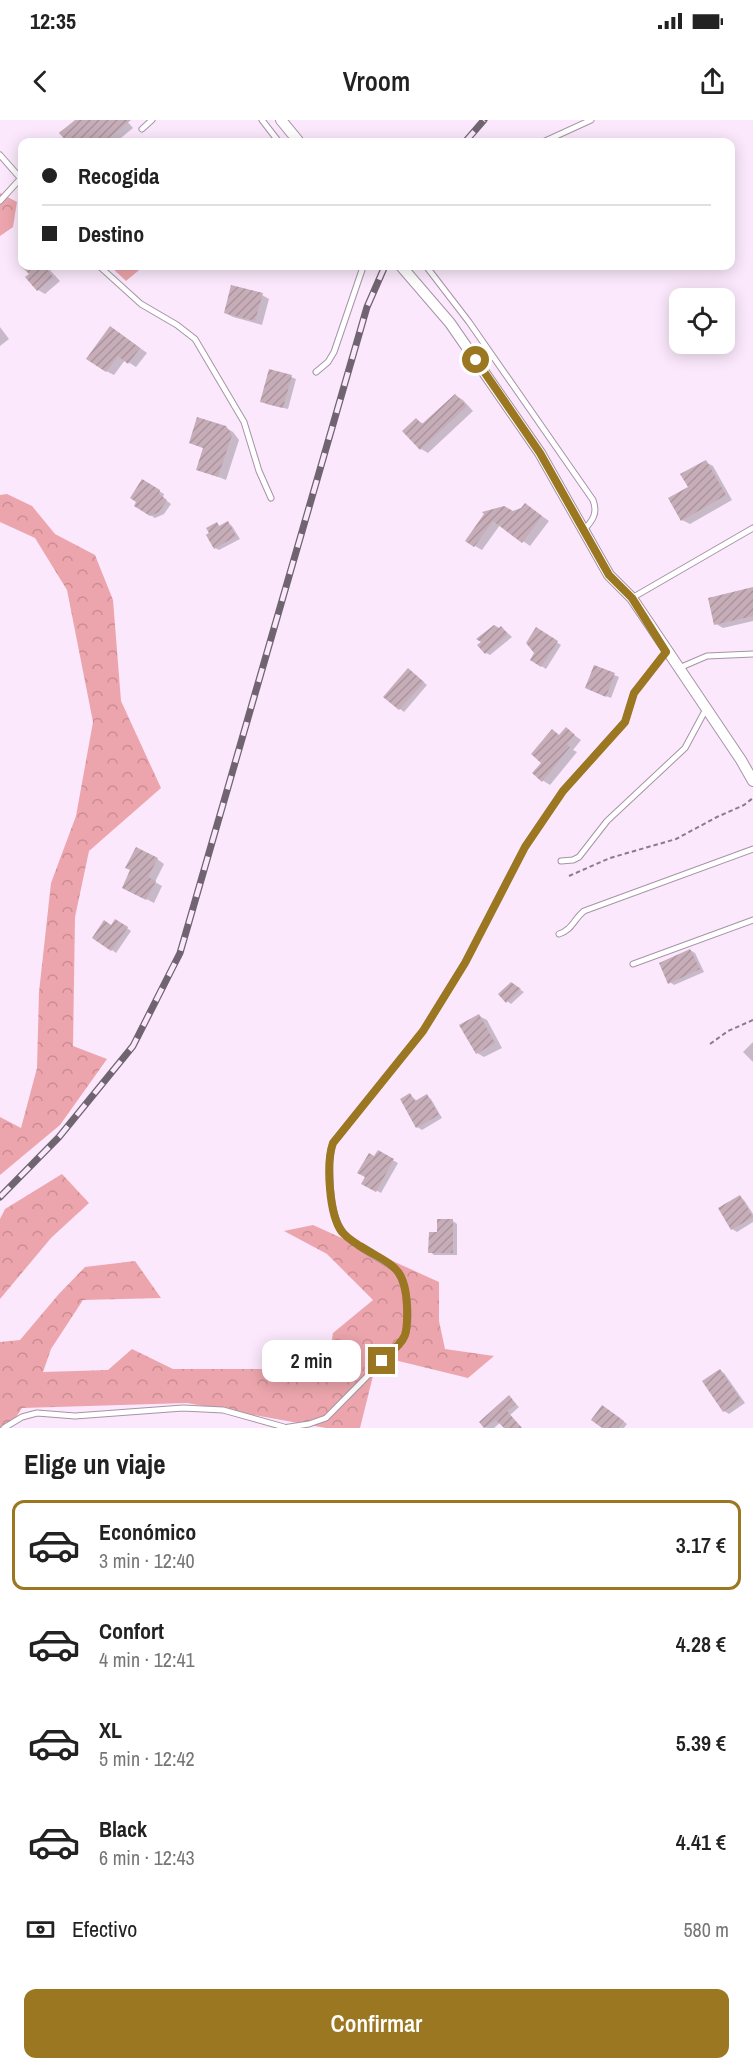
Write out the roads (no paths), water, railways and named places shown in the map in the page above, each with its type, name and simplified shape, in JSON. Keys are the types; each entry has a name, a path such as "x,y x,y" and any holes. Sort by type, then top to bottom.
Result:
{"street":[{"path":"281,120 296,138"},
{"path":"404,270 450,323 540,453 609,575 632,598 753,782"}],"lane":[{"path":"142,129 152,120"},
{"path":"262,120 276,138"},
{"path":"552,138 591,120"},
{"path":"0,155 18,175"},
{"path":"0,201 18,183"},
{"path":"103,270 141,304 177,325 195,339 244,422 259,471 271,498"},
{"path":"316,372 328,362 334,352 362,270"},
{"path":"429,270 469,322 593,500 596,508 595,514 583,531"},
{"path":"632,598 753,528"},
{"path":"4,1428 15,1421 37,1413 75,1416 183,1408 223,1410 284,1428 309,1424 326,1418 402,1341 408,1330 406,1291 400,1273 350,1240 340,1230 335,1218 331,1199 329,1158 333,1143 423,1031 465,963 525,847 563,791 625,722 634,693 666,652"},
{"path":"679,668 707,656 753,654"},
{"path":"561,861 579,857 619,809 677,757 692,738 706,709"},
{"path":"559,934 570,929 578,915 584,911 753,849"},
{"path":"633,964 753,920"}],"railway":[{"path":"468,138 484,120"},
{"path":"0,1197 59,1137 133,1046 180,953 367,307 383,270"}]}
